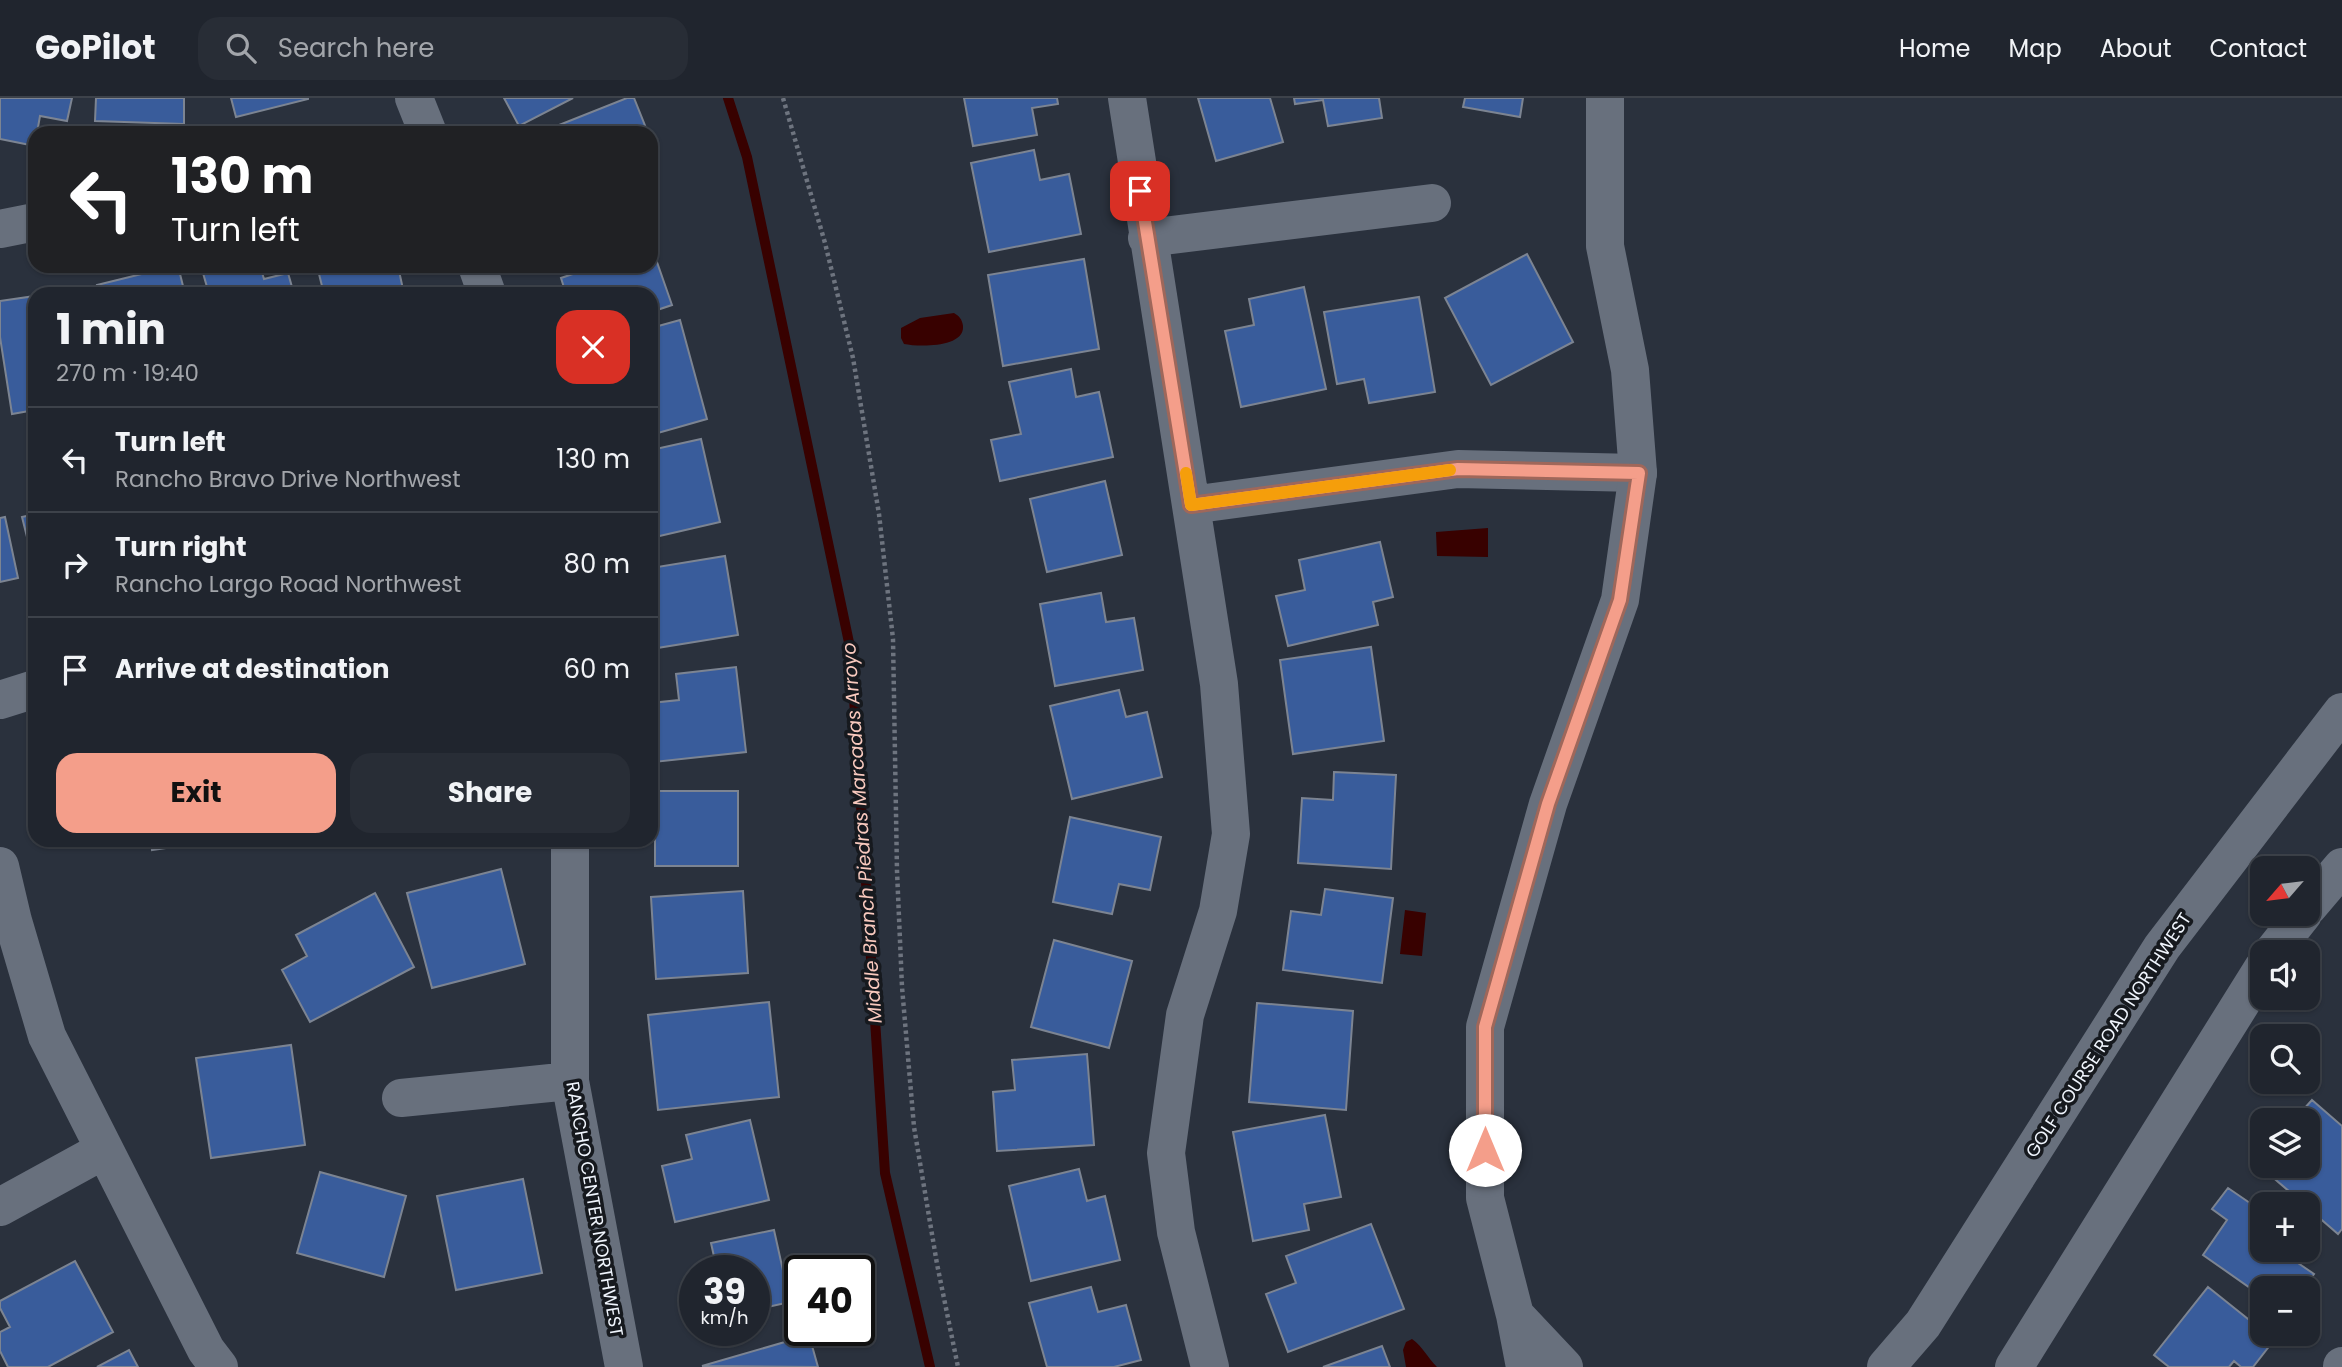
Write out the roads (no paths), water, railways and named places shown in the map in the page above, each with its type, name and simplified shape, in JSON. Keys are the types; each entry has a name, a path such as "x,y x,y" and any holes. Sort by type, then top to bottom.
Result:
{"street":[{"path":"414,98 425,126"},
{"path":"1127,98 1219,684 1231,834 1218,911 1185,1015 1166,1153 1176,1232 1210,1367"},
{"path":"1525,1367 1515,1315 1485,1198 1485,1027 1548,804 1620,600 1639,473 1630,370 1605,246 1605,98"},
{"path":"1147,238 1432,203"},
{"path":"0,229 28,223"},
{"path":"1191,505 1458,469 1639,473"},
{"path":"0,700 28,691"},
{"name":"GOLF COURSE ROAD NORTHWEST","path":"1886,1367 1923,1324 2162,947 2342,712"},
{"name":"RANCHO CENTER NORTHWEST","path":"570,847 570,1081 624,1367"},
{"path":"0,866 13,921 47,1036 206,1350 219,1367"},
{"path":"2320,893 2342,867"},
{"path":"2282,940 2294,926"},
{"path":"2014,1367 2250,989"},
{"path":"401,1098 570,1081"},
{"path":"0,1206 104,1150"},
{"path":"1515,1315 1564,1367"}],"waterway":[{"name":"Middle Branch Piedras Marcadas Arroyo","path":"728,98 747,157 851,652 885,1173 930,1367"}]}
